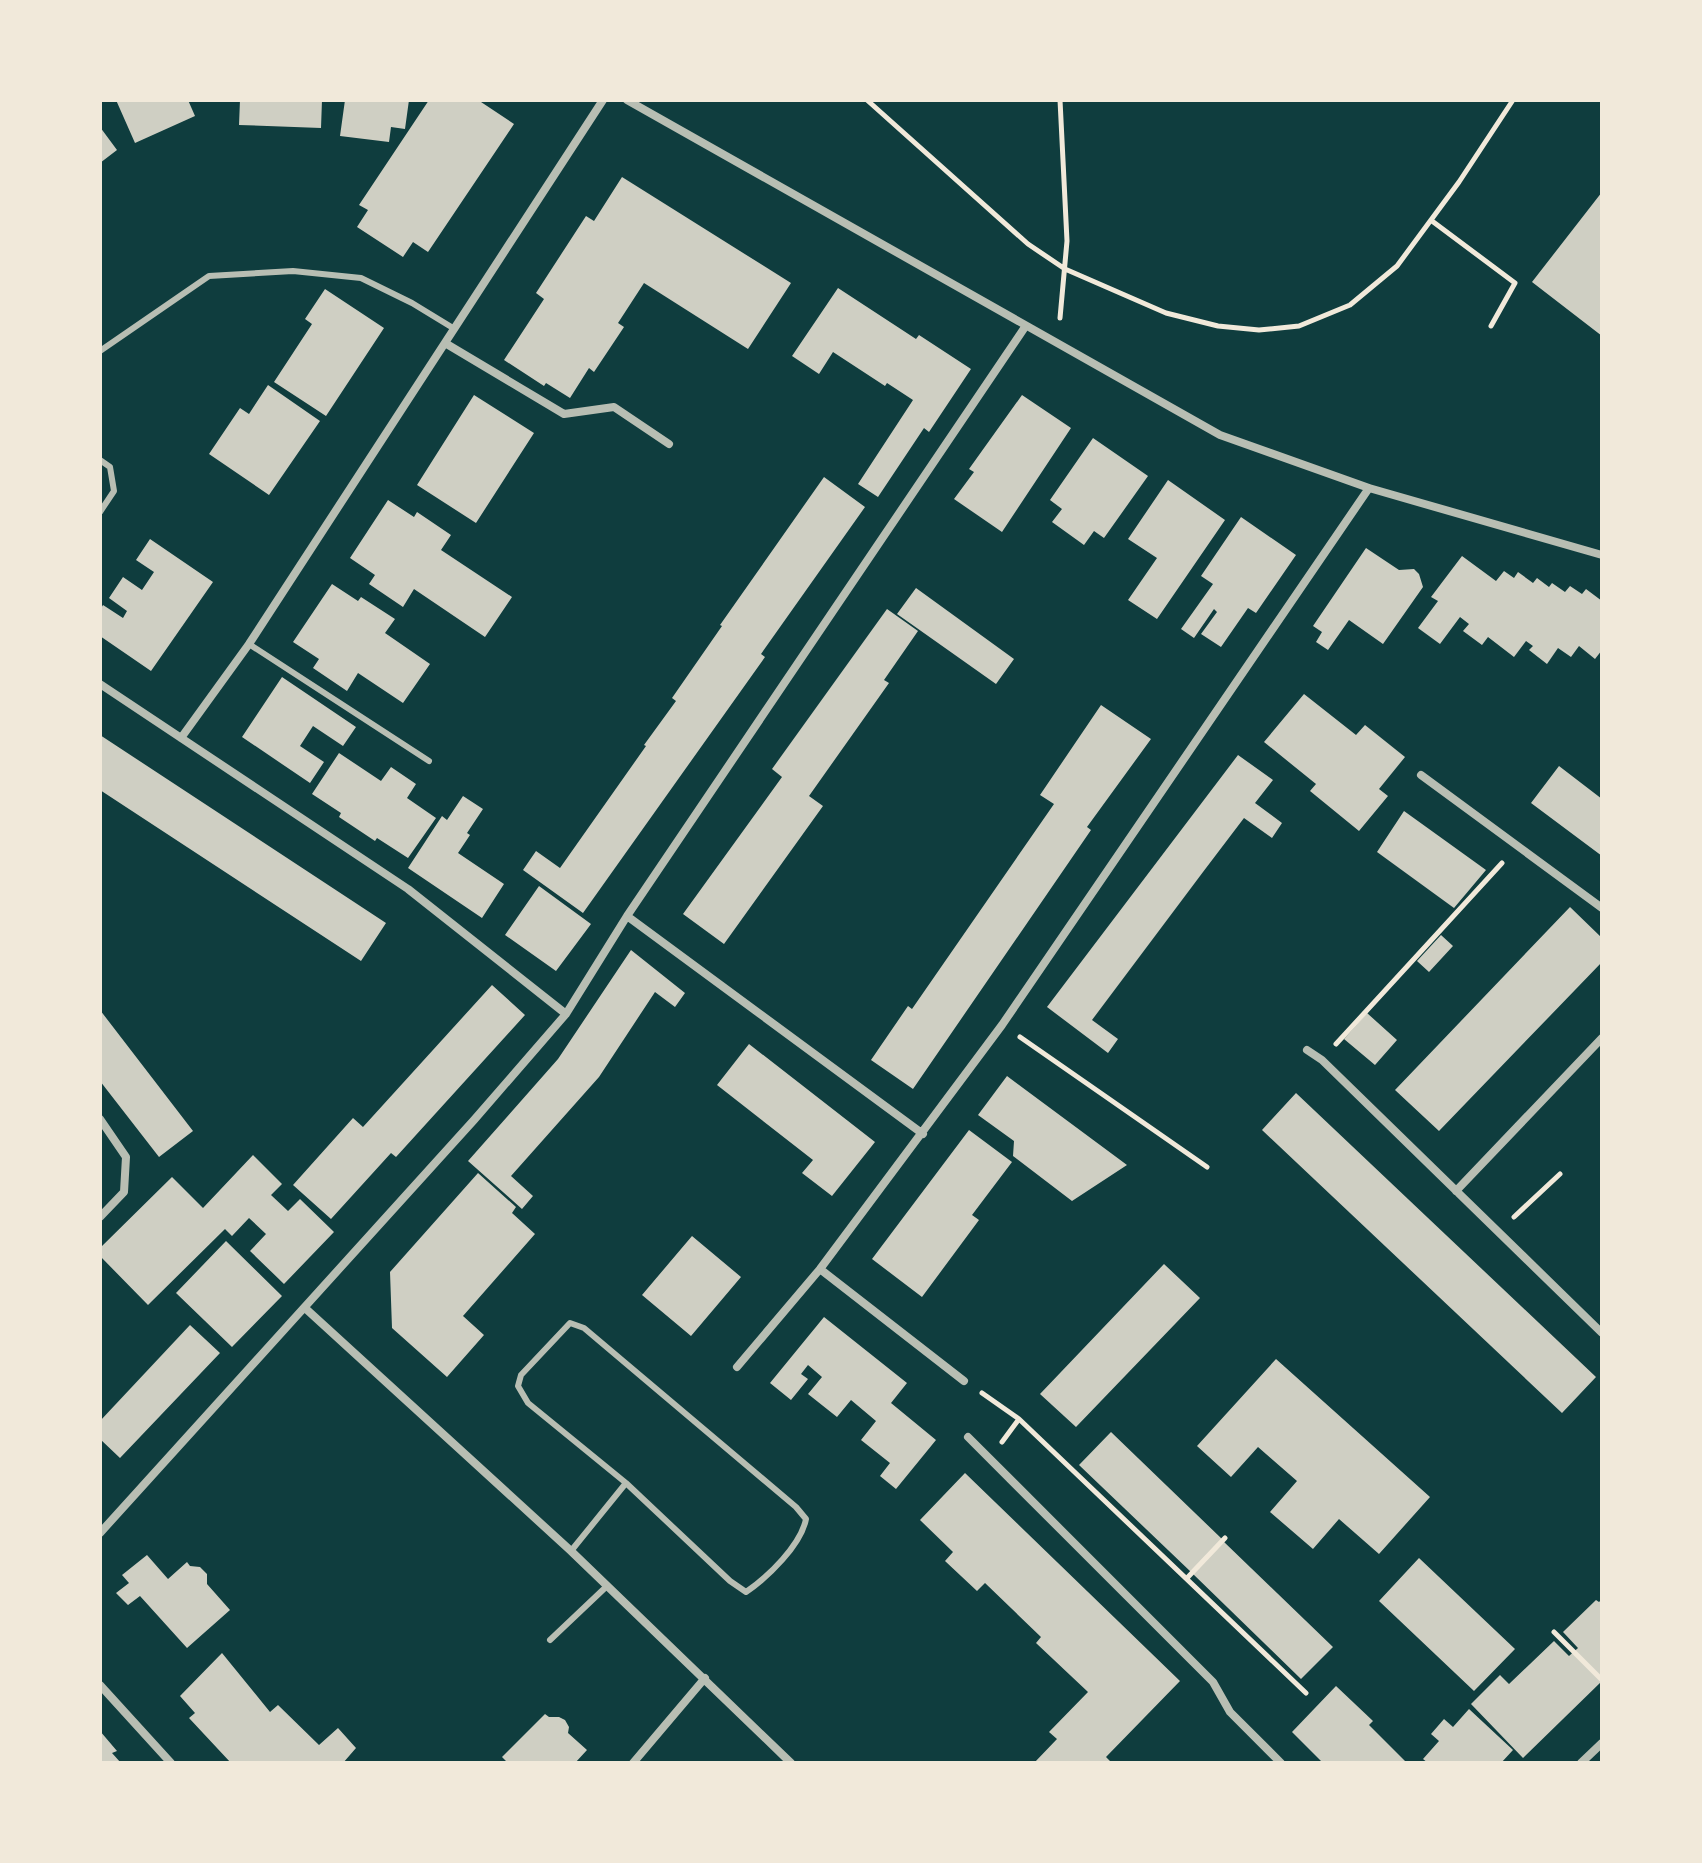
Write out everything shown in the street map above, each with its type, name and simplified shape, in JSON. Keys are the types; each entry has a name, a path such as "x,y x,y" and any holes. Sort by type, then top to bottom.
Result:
{"street":[{"path":"181,738 249,644 603,100"},
{"path":"627,100 1220,435 1369,488 1602,555"},
{"path":"100,1533 566,1014 627,916 1025,327"},
{"path":"445,343 564,414 614,407 669,444"},
{"path":"737,1367 820,1269 1002,1025 1369,488"},
{"path":"100,684 408,889 566,1014"},
{"path":"1421,775 1602,908"},
{"path":"627,916 923,1134"},
{"path":"1456,1191 1602,1038"},
{"path":"1307,1050 1322,1060 1602,1333"},
{"path":"100,1119 126,1157 124,1192 100,1217"},
{"path":"820,1269 964,1381"},
{"path":"305,1308 571,1551 791,1763"},
{"path":"968,1437 1213,1682 1230,1712 1281,1763"},
{"path":"633,1763 705,1678"},
{"path":"100,1685 171,1763"},
{"path":"1581,1763 1602,1743"}],"lane":[{"path":"100,351 209,276 223,275 293,271 361,278 453,328"},
{"path":"100,460 110,467 114,491 100,512"},
{"path":"249,644 429,761"},
{"path":"570,1323 584,1328 796,1507 806,1519 803,1533 762,1581 746,1592 730,1581 626,1483 528,1403 518,1386 521,1375 570,1323"},
{"path":"571,1551 626,1483"},
{"path":"550,1640 607,1586"}],"path":[{"path":"867,100 1028,244 1065,269 1166,313 1218,326 1259,330 1299,326 1350,305 1397,266 1432,221 1513,100"},
{"path":"1057,343 1067,241 1060,100"},
{"path":"1432,221 1515,283 1491,326"},
{"path":"1322,1060 1518,845"},
{"path":"1002,1025 1207,1167"},
{"path":"1498,1232 1560,1174"},
{"path":"964,1381 1019,1419 1188,1577 1306,1693"},
{"path":"989,1458 1019,1419"},
{"path":"1188,1577 1225,1538"},
{"path":"1554,1632 1602,1680"}],"building":[{"path":"116,100 188,100 195,116 135,143"},
{"path":"240,100 322,100 321,128 239,125"},
{"path":"345,100 409,100 405,129 391,127 389,142 340,136"},
{"path":"429,100 478,100 514,124 428,252 413,242 403,257 357,227 368,210 359,205"},
{"path":"100,127 117,150 100,163"},
{"path":"622,177 791,283 748,349 644,283 618,323 624,327 594,372 589,368 570,398 546,383 544,386 504,360 544,299 536,293 586,216 594,221"},
{"path":"1602,192 1602,336 1532,282"},
{"path":"838,288 916,339 919,335 971,369 929,432 924,428 878,497 858,484 913,400 887,383 885,386 833,352 819,374 792,356"},
{"path":"325,289 384,328 326,416 274,382 312,324 305,319"},
{"path":"268,385 320,421 269,495 209,454 240,408 249,414"},
{"path":"474,395 534,433 476,523 417,485"},
{"path":"1022,395 1071,428 1002,532 954,499 974,472 969,469"},
{"path":"1093,438 1148,476 1104,538 1094,531 1084,545 1052,522 1062,509 1050,500"},
{"path":"824,477 865,507 761,654 765,657 583,913 523,870 536,851 560,868 676,701 672,698 720,625"},
{"path":"1168,480 1225,520 1157,619 1128,600 1157,558 1128,539"},
{"path":"388,500 414,517 417,512 451,535 441,550 512,597 485,637 414,589 403,607 369,584 375,575 350,558"},
{"path":"1241,517 1296,555 1256,613 1248,608 1221,647 1201,634 1217,612 1214,609 1194,638 1181,629 1213,584 1201,576"},
{"path":"150,539 213,582 151,671 100,636 100,610 103,605 123,618 127,611 109,598 123,577 142,590 154,572 136,560"},
{"path":"1366,548 1399,570 1414,569 1423,587 1383,644 1349,620 1328,650 1316,642 1322,632 1313,626"},
{"path":"1462,556 1496,581 1504,571 1514,578 1518,572 1533,583 1537,578 1549,587 1552,583 1565,592 1570,586 1582,594 1586,589 1602,601 1602,650 1595,659 1579,646 1571,657 1558,648 1547,664 1529,650 1533,646 1526,641 1514,657 1488,637 1482,645 1463,631 1469,624 1460,617 1440,644 1418,628 1438,601 1431,597"},
{"path":"332,584 358,601 361,597 395,619 385,633 430,664 403,703 358,673 347,691 313,668 319,659 293,642"},
{"path":"916,588 1014,659 996,684 897,614"},
{"path":"887,609 918,631 884,680 889,683 809,796 823,806 724,944 683,914 782,777 772,769"},
{"path":"282,677 356,727 343,746 313,726 300,746 324,762 310,783 242,737"},
{"path":"1304,694 1356,735 1365,725 1405,757 1379,789 1388,796 1359,831 1310,791 1316,784 1264,742"},
{"path":"1101,705 1151,739 1087,827 1091,830 913,1089 871,1060 908,1006 912,1009 1054,804 1040,795"},
{"path":"100,735 386,923 361,961 100,790"},
{"path":"339,753 381,781 391,767 416,784 407,798 436,818 408,858 339,817 341,813 312,794"},
{"path":"1238,755 1273,780 1255,803 1282,823 1272,838 1244,818 1203,872 1092,1020 1118,1039 1108,1053 1047,1007"},
{"path":"1559,766 1602,799 1602,856 1531,803"},
{"path":"463,796 483,809 458,853 504,884 482,918 408,868 442,816 447,820"},
{"path":"1404,811 1486,870 1454,908 1377,852"},
{"path":"539,886 591,924 556,971 505,935"},
{"path":"1570,907 1602,938 1602,962 1439,1131 1395,1090"},
{"path":"1441,935 1453,946 1429,972 1417,961"},
{"path":"631,950 685,993 675,1007 655,992 599,1077 511,1176 533,1196 522,1209 468,1161 558,1059"},
{"path":"492,985 525,1015 396,1157 391,1153 331,1219 293,1185 353,1118 363,1127"},
{"path":"100,1010 193,1131 159,1157 100,1081"},
{"path":"1367,1013 1397,1040 1375,1065 1344,1039"},
{"path":"749,1044 875,1142 832,1196 802,1173 813,1160 717,1085"},
{"path":"1007,1076 1127,1165 1072,1201 1013,1156 1014,1141 978,1115"},
{"path":"1296,1093 1596,1377 1562,1413 1262,1130"},
{"path":"969,1130 1012,1162 972,1215 979,1220 922,1297 872,1259"},
{"path":"253,1155 282,1184 271,1195 288,1211 300,1199 334,1232 284,1284 250,1251 266,1234 249,1218 232,1236 225,1229 148,1305 100,1256 100,1248 172,1177 203,1208"},
{"path":"478,1173 516,1207 512,1213 535,1234 463,1316 484,1335 447,1377 392,1328 390,1272"},
{"path":"692,1236 741,1277 691,1336 642,1295"},
{"path":"226,1241 282,1296 232,1347 176,1293"},
{"path":"1164,1264 1200,1298 1076,1427 1040,1394"},
{"path":"824,1317 907,1383 891,1403 936,1440 896,1489 880,1476 890,1463 861,1440 876,1421 851,1400 837,1417 808,1394 822,1377 808,1365 801,1374 808,1379 791,1400 770,1383"},
{"path":"190,1325 220,1353 120,1458 100,1439 100,1421"},
{"path":"1276,1359 1430,1497 1379,1554 1339,1519 1313,1549 1270,1512 1297,1481 1258,1447 1231,1477 1197,1446"},
{"path":"1111,1432 1222,1539 1191,1572 1079,1465"},
{"path":"965,1473 1180,1681 1106,1757 1112,1763 1034,1763 1057,1739 1049,1732 1088,1692 1036,1643 1041,1637 985,1583 977,1591 945,1561 953,1552 920,1520"},
{"path":"1223,1541 1333,1647 1301,1679 1192,1573"},
{"path":"147,1555 168,1579 187,1562 190,1566 200,1567 207,1574 207,1584 230,1610 187,1648 140,1596 128,1605 116,1593 129,1583 122,1575"},
{"path":"1419,1558 1515,1649 1474,1691 1379,1601"},
{"path":"1602,1599 1602,1681 1523,1758 1471,1704 1500,1675 1509,1684 1554,1641 1569,1656 1578,1648 1563,1632 1596,1600 1599,1602"},
{"path":"222,1653 270,1712 278,1705 319,1745 338,1728 356,1748 343,1763 231,1763 189,1718 195,1713 180,1696"},
{"path":"1336,1686 1373,1721 1369,1725 1407,1763 1323,1763 1292,1732"},
{"path":"1469,1709 1513,1750 1501,1763 1428,1763 1423,1759 1439,1741 1431,1734 1444,1719 1453,1727"},
{"path":"545,1714 565,1720 568,1733 587,1750 575,1763 508,1763 502,1757"},
{"path":"100,1731 117,1751 112,1753 121,1763 100,1763"}]}
